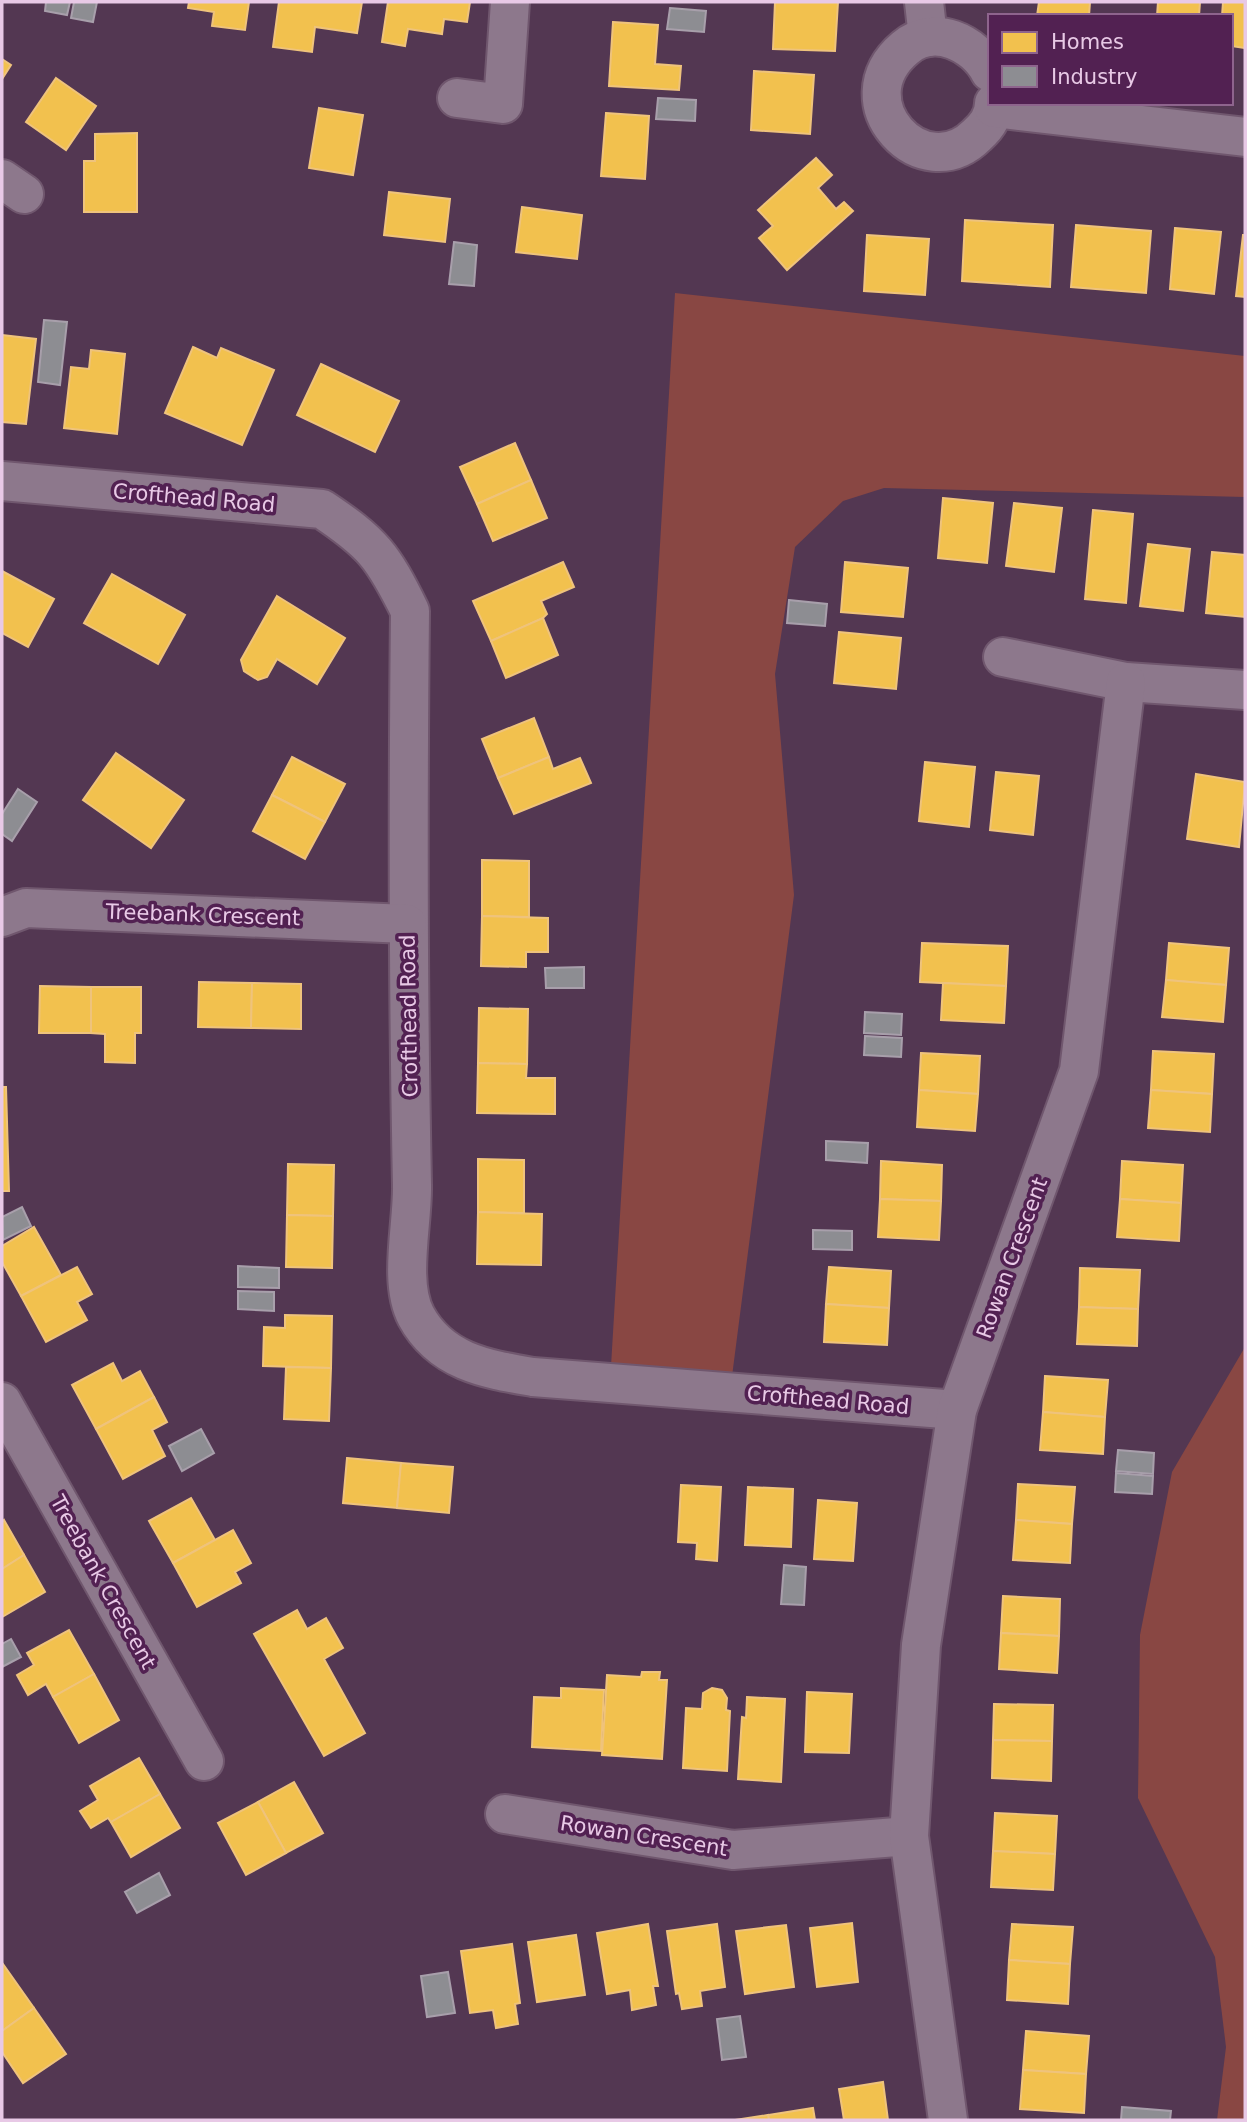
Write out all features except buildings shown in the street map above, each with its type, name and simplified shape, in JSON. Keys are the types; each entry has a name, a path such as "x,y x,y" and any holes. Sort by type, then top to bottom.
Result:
{"street":[{"path":"457,98 503,104 510,2"},
{"path":"988,78 981,55 926,19 910,44 894,57 884,76 881,96 885,116 896,133 912,146 932,151 952,150 971,141 986,127 991,105"},
{"path":"1057,105 1245,137"},
{"name":"Crofthead Road","path":"2,481 322,509 360,535 387,564 410,611 407,924 412,1209 407,1275 415,1315 443,1350 481,1368 533,1377 957,1410"},
{"path":"1003,657 1126,682 1245,690"},
{"name":"Rowan Crescent","path":"948,2120 909,1836 921,1645 957,1410 1079,1071 1126,682"},
{"name":"Treebank Crescent","path":"2,917 26,908 407,924"},
{"name":"Treebank Crescent","path":"2,1402 204,1762"},
{"name":"Rowan Crescent","path":"505,1814 733,1850 909,1836"}],"shaded area":[{"path":"675,293 1245,356 1245,497 884,488 843,501 795,547 775,674 794,895 730,1392 610,1383"},
{"path":"1245,1347 1245,2120 1217,2120 1226,2047 1215,1957 1138,1798 1140,1635 1172,1472"}]}
